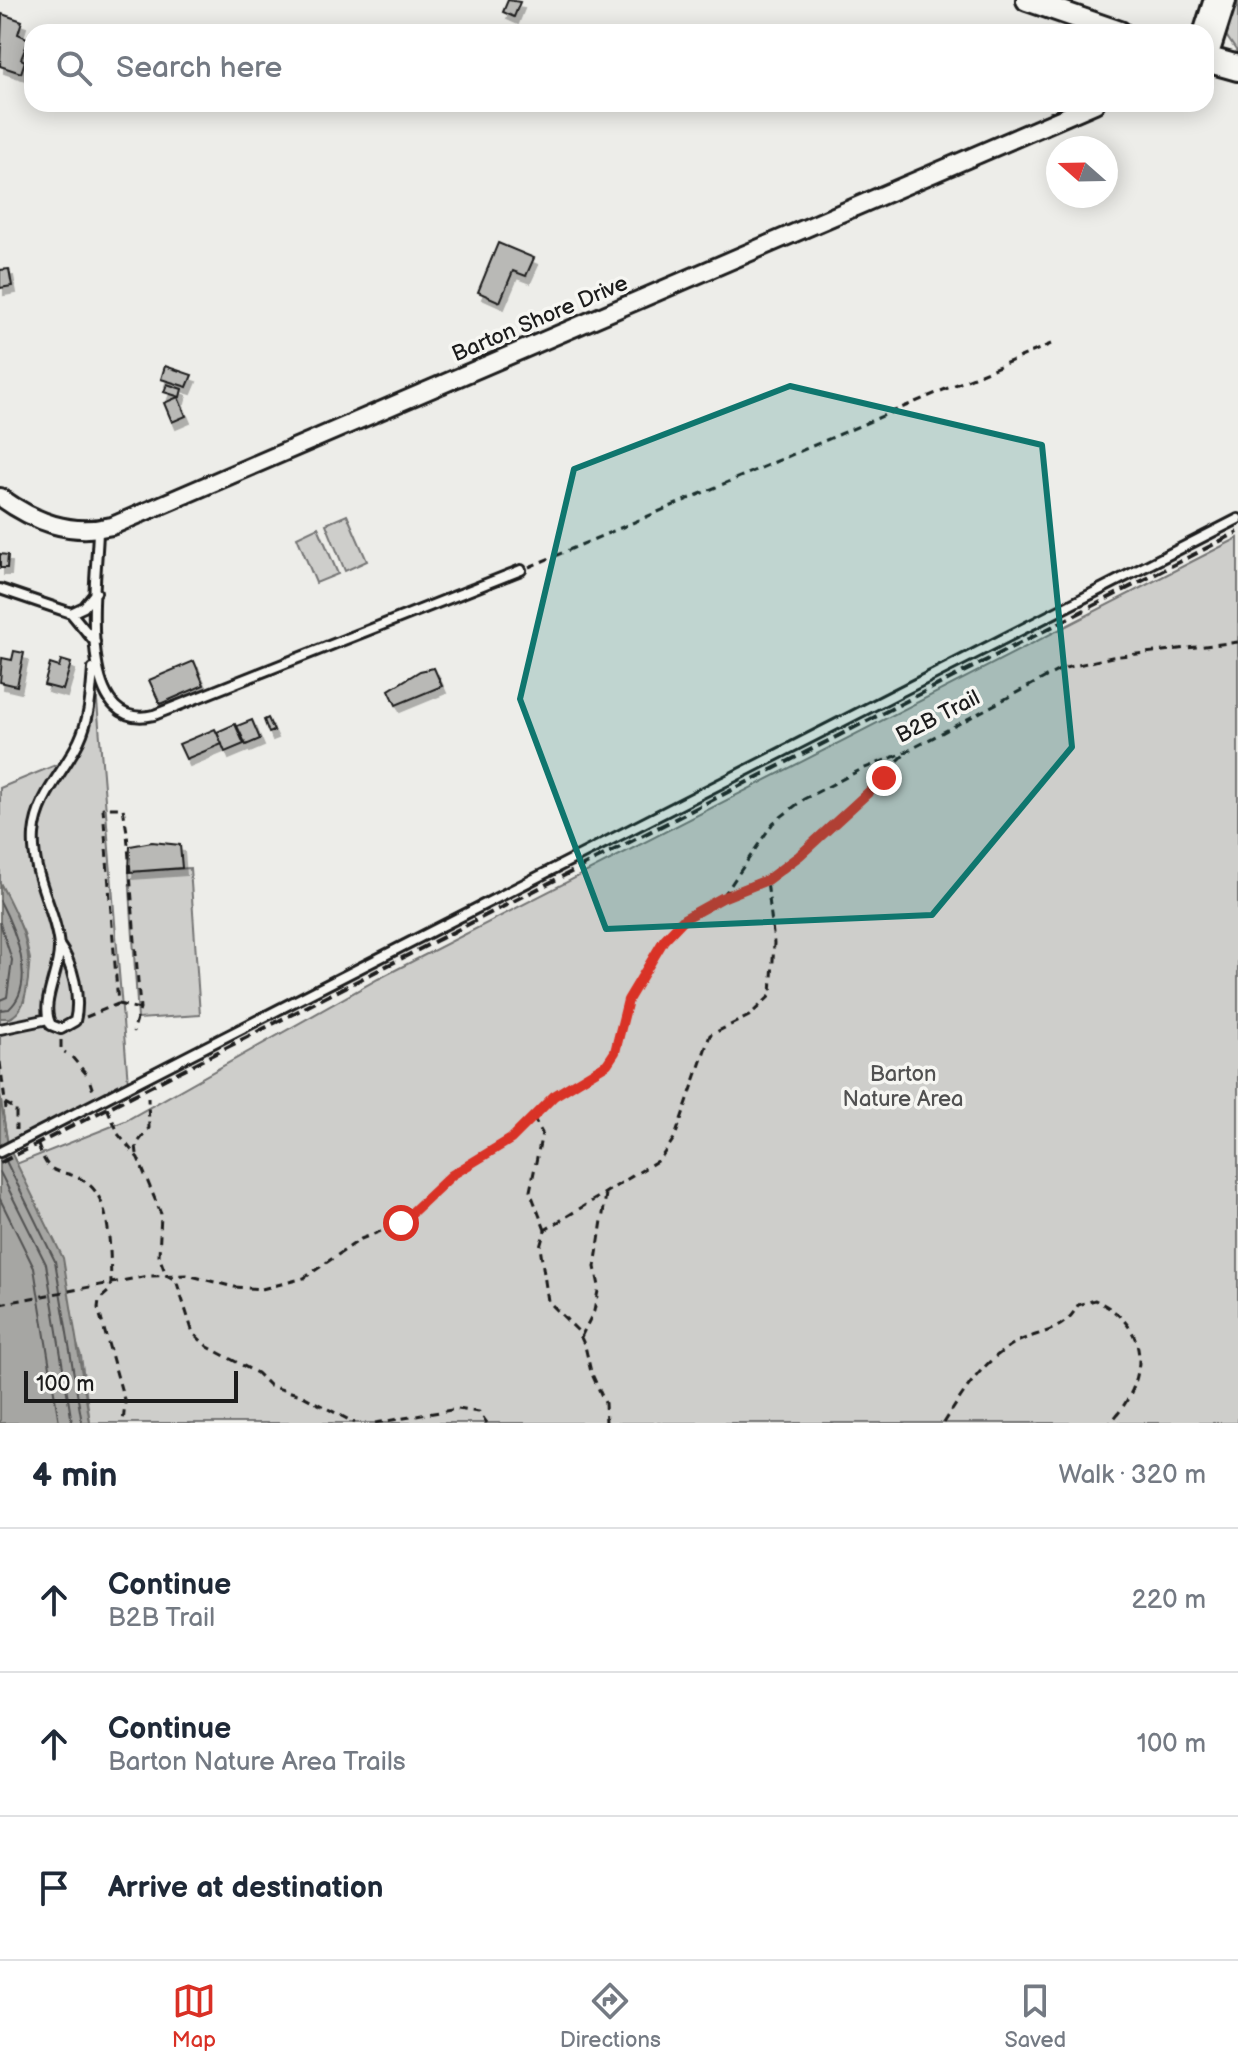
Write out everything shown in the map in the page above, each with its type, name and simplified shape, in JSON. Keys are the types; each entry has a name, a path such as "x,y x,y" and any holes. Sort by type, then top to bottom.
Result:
{"highway":[{"path":"1196,24 1204,0"},
{"path":"1212,24 1220,0"}],"main road":[{"path":"1214,61 1238,68"}],"street":[{"path":"1027,0 1097,24"},
{"name":"Barton Shore Drive","path":"0,497 50,525 98,529 197,491 1076,112"}],"lane":[{"path":"0,1152 1238,519"},
{"path":"59,945 56,977 46,1008 51,1025 63,1028 75,1021 77,1005 69,963 59,945 37,873 34,836 44,799 86,725 94,664 98,529"},
{"path":"94,664 102,688 120,710 137,717 151,716 521,570"},
{"path":"0,589 71,613 95,643"},
{"path":"71,613 84,607 96,591"},
{"path":"0,1029 48,1019"}],"path":[{"path":"521,570 1051,344"},
{"name":"B2B Trail","path":"0,1304 166,1275 262,1289 304,1278 361,1239 401,1223 452,1175 511,1139 554,1096 607,1064 615,1052 628,1000 664,940 684,919 722,898 754,847 788,810 860,770 906,752 1061,669 1112,657 1238,642"},
{"path":"722,898 767,880 831,827 906,752"},
{"path":"118,1004 103,808 116,806 123,808 127,832 140,1009 133,1032"},
{"path":"545,1230 660,1159 675,1137 710,1035 749,1016 771,995 774,943 767,880"},
{"path":"75,1021 118,1004 140,1009"},
{"path":"63,1028 61,1050 66,1053"},
{"path":"72,1057 88,1076"},
{"path":"0,1062 6,1109"},
{"path":"148,1098 149,1128 136,1145 138,1158 163,1221 159,1256 166,1275 176,1280 193,1333 208,1347 257,1373 270,1386 301,1395 355,1423"},
{"path":"5,1103 16,1109 16,1133 26,1131 30,1135 48,1168 55,1174 77,1177 90,1184 109,1229 111,1283 109,1291 99,1300 98,1308 125,1403 123,1423"},
{"path":"533,1117 542,1133 530,1191 545,1230 540,1247 548,1301 581,1337 605,1403 606,1423"},
{"path":"118,1134 138,1158"},
{"path":"581,1337 594,1311 599,1286 595,1267 607,1192"},
{"path":"944,1423 983,1366 1012,1344 1060,1328 1071,1319 1078,1305 1095,1300 1110,1307 1132,1336 1142,1359 1133,1392 1110,1423"},
{"path":"375,1423 457,1409 479,1412 487,1423"}],"highlighted area":[{"path":"790,386 1042,445 1072,747 932,915 606,929 520,699 574,469"}],"green space":[{"path":"1231,0 1238,0 1238,53 1225,34"},
{"path":"347,515 367,561 345,571 326,524"},
{"path":"318,527 338,574 316,583 297,537"},
{"name":"Barton Nature Area","path":"1238,538 1238,1423 90,1423 81,1356 16,1164 125,1121 378,979"},
{"path":"94,664 128,1083 8,1146 0,1095 0,1018 12,1017 24,1002 30,959 24,933 0,883 0,788 68,760 88,713"},
{"path":"190,868 200,1015 138,1019 129,872"}],"water":[{"path":"0,883 24,936 29,962 24,1000 10,1018 0,1018"},
{"path":"0,1095 8,1146 63,1258 90,1423 0,1423"}],"building":[{"path":"508,0 520,2 514,17 503,12"},
{"path":"2,14 22,21 18,34 24,37 21,59 24,64 21,73 0,66"},
{"path":"498,243 534,258 526,276 513,271 500,302 478,292"},
{"path":"9,269 12,286 0,288 0,270"},
{"path":"165,366 192,375 187,387 161,379"},
{"path":"167,384 182,389 180,397 164,392"},
{"path":"178,397 186,416 172,422 164,403"},
{"path":"0,554 8,555 7,568 0,568"},
{"path":"14,651 24,653 17,686 0,682 2,658 12,660"},
{"path":"61,660 71,663 63,690 44,685 50,664 59,667"},
{"path":"194,661 204,685 160,704 149,680"},
{"path":"434,668 442,686 396,705 389,690 420,671"},
{"path":"268,718 274,731 269,733 264,720"},
{"path":"252,720 260,739 246,745 237,726"},
{"path":"235,724 244,744 225,752 217,732"},
{"path":"215,729 222,744 186,759 179,744"},
{"path":"152,842 180,845 182,868 129,872 130,846"}],"railway":[{"path":"0,1163 1238,532"}],"route":[{"path":"401,1223 452,1175 511,1139 554,1096 593,1076 607,1064 615,1052 628,1000 664,940 684,919 722,898 767,880 799,856 884,778"}]}
